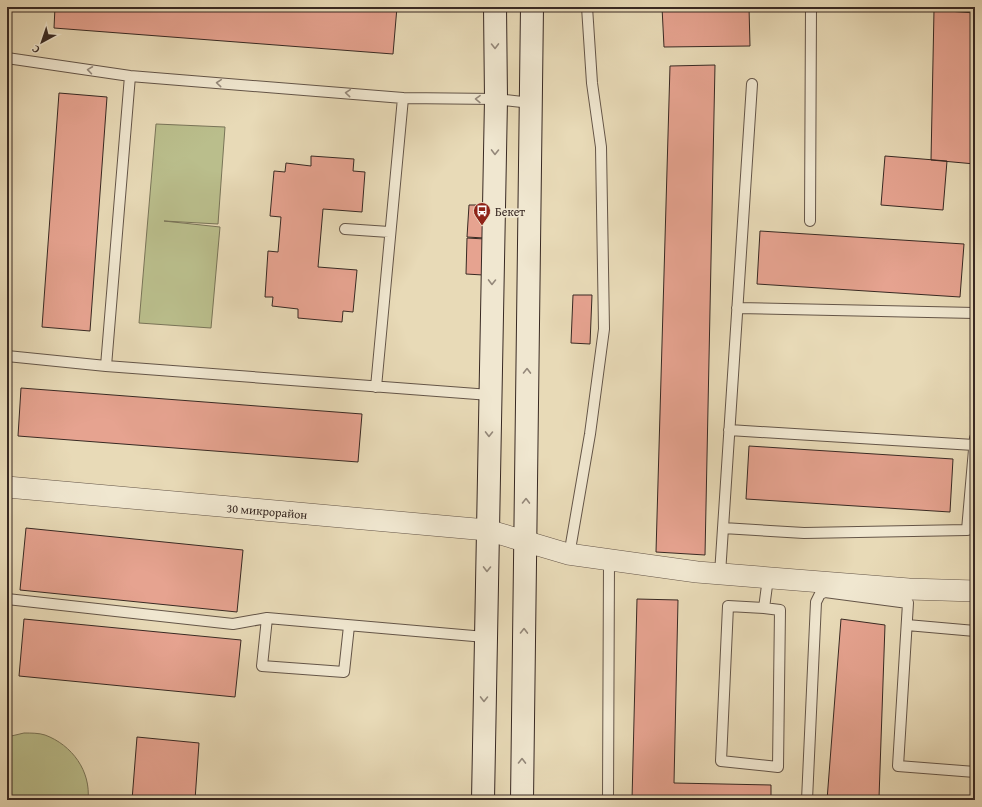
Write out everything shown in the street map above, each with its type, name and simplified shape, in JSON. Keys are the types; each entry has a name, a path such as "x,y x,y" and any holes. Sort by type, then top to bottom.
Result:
{"main road":[{"path":"483,800 496,99 495,7"},
{"path":"522,800 532,7"}],"street":[{"name":"30 микрорайон","path":"7,487 487,530 568,554 608,561 768,578 909,596 975,591"}],"lane":[{"path":"568,554 572,544 590,434 604,329 601,147 592,83 587,7"},
{"path":"810,221 811,7"},
{"path":"7,58 130,76 403,98 496,99 531,103"},
{"path":"106,366 130,76"},
{"path":"720,574 752,84"},
{"path":"376,387 389,232 403,98"},
{"path":"345,229 389,232"},
{"path":"737,308 975,313"},
{"path":"7,356 106,366 490,395"},
{"path":"723,528 804,533 967,530 975,442 729,430"},
{"path":"608,561 608,800"},
{"path":"764,608 768,578"},
{"path":"807,800 817,598 825,592 909,596 898,766 975,772"},
{"path":"7,599 233,624 267,618 486,637"},
{"path":"728,606 764,608 780,610 778,767 721,762 728,606"},
{"path":"267,618 262,666 344,672 349,626"},
{"path":"907,625 975,631"}],"green space":[{"path":"156,124 225,127 218,224 164,221 220,227 211,328 139,323"},
{"path":"24,733 38,733 55,739 71,752 83,769 88,789 88,800 7,800 7,737"}],"building":[{"path":"55,7 397,7 393,54 54,28"},
{"path":"662,7 749,7 750,46 664,47"},
{"path":"934,10 975,13 975,164 931,160"},
{"path":"715,65 705,555 656,552 670,66"},
{"path":"59,93 107,97 90,331 42,327"},
{"path":"311,156 354,159 353,171 365,172 362,212 323,209 318,267 357,270 353,312 343,311 342,322 298,318 298,309 272,306 273,297 265,297 268,251 278,252 281,217 270,216 274,171 285,172 286,163 311,166"},
{"path":"885,156 947,161 943,210 881,205"},
{"path":"469,205 486,205 484,238 467,237"},
{"path":"760,231 964,244 960,297 757,284"},
{"path":"467,238 485,239 483,275 466,274"},
{"path":"573,295 592,295 590,344 571,343"},
{"path":"21,388 362,414 358,462 18,436"},
{"path":"749,446 953,459 950,512 746,499"},
{"path":"26,528 243,550 237,612 20,590"},
{"path":"637,599 678,600 674,783 771,785 771,800 632,800"},
{"path":"24,619 241,640 235,697 19,676"},
{"path":"841,619 885,625 879,798 908,800 827,800"},
{"path":"137,737 199,743 195,800 132,800"}],"place":[{"name":"Бекет","path":"482,226"}]}
